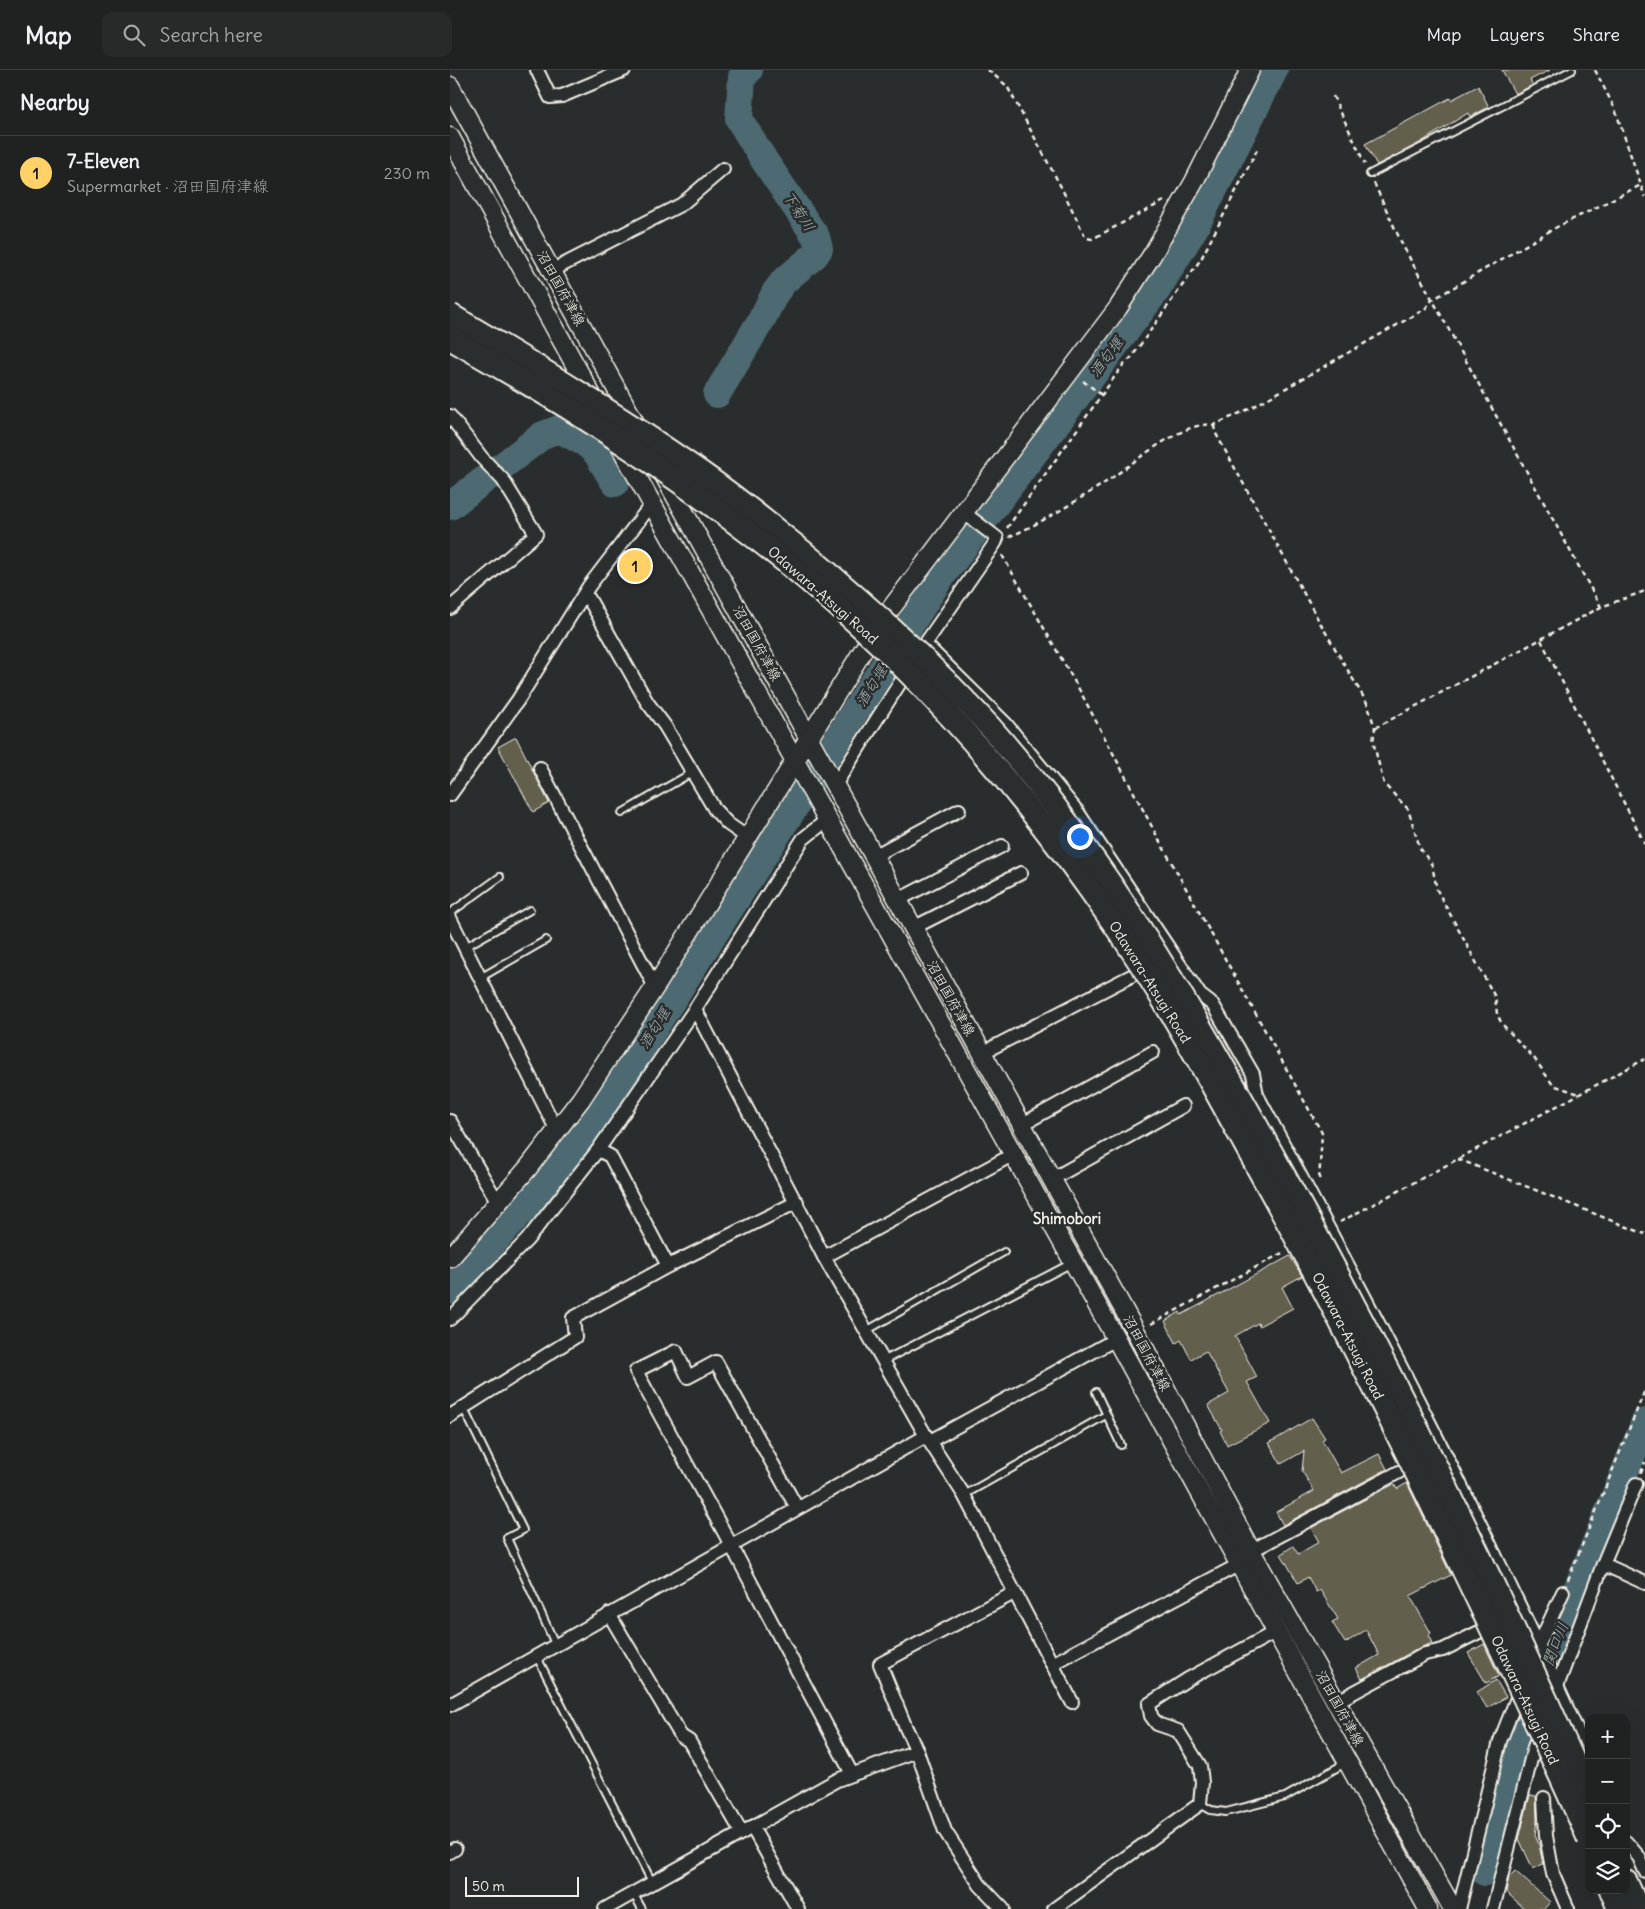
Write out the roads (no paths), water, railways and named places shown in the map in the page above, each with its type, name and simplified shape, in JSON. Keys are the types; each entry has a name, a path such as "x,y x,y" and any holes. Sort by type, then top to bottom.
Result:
{"highway":[{"name":"Odawara-Atsugi Road","path":"450,315 577,391 682,459 774,528 844,586 925,661 989,727 1059,810 1132,914 1198,1020 1326,1250 1413,1418 1543,1691 1585,1787"},
{"name":"Odawara-Atsugi Road","path":"450,338 566,407 691,490 761,542 828,596 913,677 974,740 1042,824 1115,924 1181,1030 1309,1260 1402,1443 1542,1733 1585,1831"},
{"path":"1630,1891 1638,1909"},
{"path":"1613,1894 1619,1909"}],"main road":[{"path":"450,1258 499,1204 581,1099 655,987 748,838 798,764 880,623 1118,308 1152,255 1190,188 1250,70"},
{"name":"沼田国府津線","path":"450,86 1136,1332 1246,1558 1277,1632 1428,1909"},
{"name":"沼田国府津線","path":"450,138 651,505 798,764 1116,1339 1246,1558 1336,1702 1453,1909"}],"street":[{"path":"537,70 550,97 562,96 624,70"},
{"path":"551,270 682,204 723,169"},
{"path":"450,416 482,458 503,480 536,534 450,608"},
{"path":"450,795 518,700 589,586 651,505"},
{"path":"833,780 996,540 963,512"},
{"path":"584,596 589,599 647,702 665,726 715,810 728,824 748,838"},
{"path":"925,644 1006,724 1071,804 1200,995 1214,1005 1253,1074 1257,1095 1329,1228 1446,1454 1557,1685 1585,1748"},
{"path":"540,768 655,987"},
{"path":"874,856 959,810"},
{"path":"450,1319 527,1240 598,1150 696,1009 803,839 828,819"},
{"path":"898,900 1002,846"},
{"path":"913,928 1021,872"},
{"path":"450,918 557,1131"},
{"path":"982,1053 1131,976"},
{"path":"696,1009 824,1257 928,1438 964,1495 1072,1702"},
{"path":"1021,1125 1153,1052"},
{"path":"1052,1179 1183,1106"},
{"path":"450,1121 499,1204"},
{"path":"598,1150 610,1156 668,1266"},
{"path":"824,1257 1014,1154"},
{"path":"450,1416 575,1337 573,1318 668,1266 797,1202"},
{"path":"450,1705 798,1508 1116,1339"},
{"path":"798,1508 716,1362 688,1377 676,1351 636,1371 731,1545 852,1774"},
{"path":"1052,1664 1399,1472"},
{"path":"1492,1909 1534,1747 1603,1564 1636,1484"},
{"path":"1603,1564 1645,1584"},
{"path":"1459,1909 1500,1741 1563,1592"},
{"path":"1003,1909 980,1885 944,1831 918,1751 906,1728 880,1664 1014,1593"},
{"path":"609,1614 681,1736 689,1741 798,1909"},
{"path":"1054,1909 1200,1804 1202,1782 1200,1766 1178,1731 1157,1724 1151,1716 1149,1704 1188,1679 1277,1632"},
{"path":"1336,1702 1425,1654 1443,1650 1479,1632"},
{"path":"605,1909 837,1780 918,1751"},
{"path":"1544,1798 1546,1836 1554,1874 1568,1909"},
{"path":"1630,1847 1639,1857 1645,1871"}],"lane":[{"path":"1370,174 1572,70"},
{"path":"622,813 693,772"},
{"path":"450,913 500,877"},
{"path":"465,947 530,910"},
{"path":"480,978 546,940"},
{"path":"866,1331 1004,1252"},
{"path":"884,1361 1073,1262"},
{"path":"1096,1392 1120,1446"},
{"path":"463,1407 522,1530 507,1538 556,1646"},
{"path":"964,1495 1106,1415"},
{"path":"537,1657 652,1882"},
{"path":"1200,1804 1211,1810 1226,1812 1285,1797 1348,1762"},
{"path":"633,1893 642,1909"}],"waterway":[{"name":"下菊川","path":"717,394 763,317 775,293 784,281 815,255 819,249 816,237 739,119 742,77 749,70"},
{"name":"酒匂堰","path":"450,1290 553,1176 614,1091 938,581 1158,288 1195,227 1274,70"},
{"name":"下菊川","path":"450,506 543,435 559,429 585,443 596,452 615,483"},
{"name":"関口川","path":"1485,1872 1514,1744 1645,1422"}],"place":[{"name":"7-Eleven","path":"635,566"}],"district":[{"name":"Shimobori","path":"1067,1218"}]}
